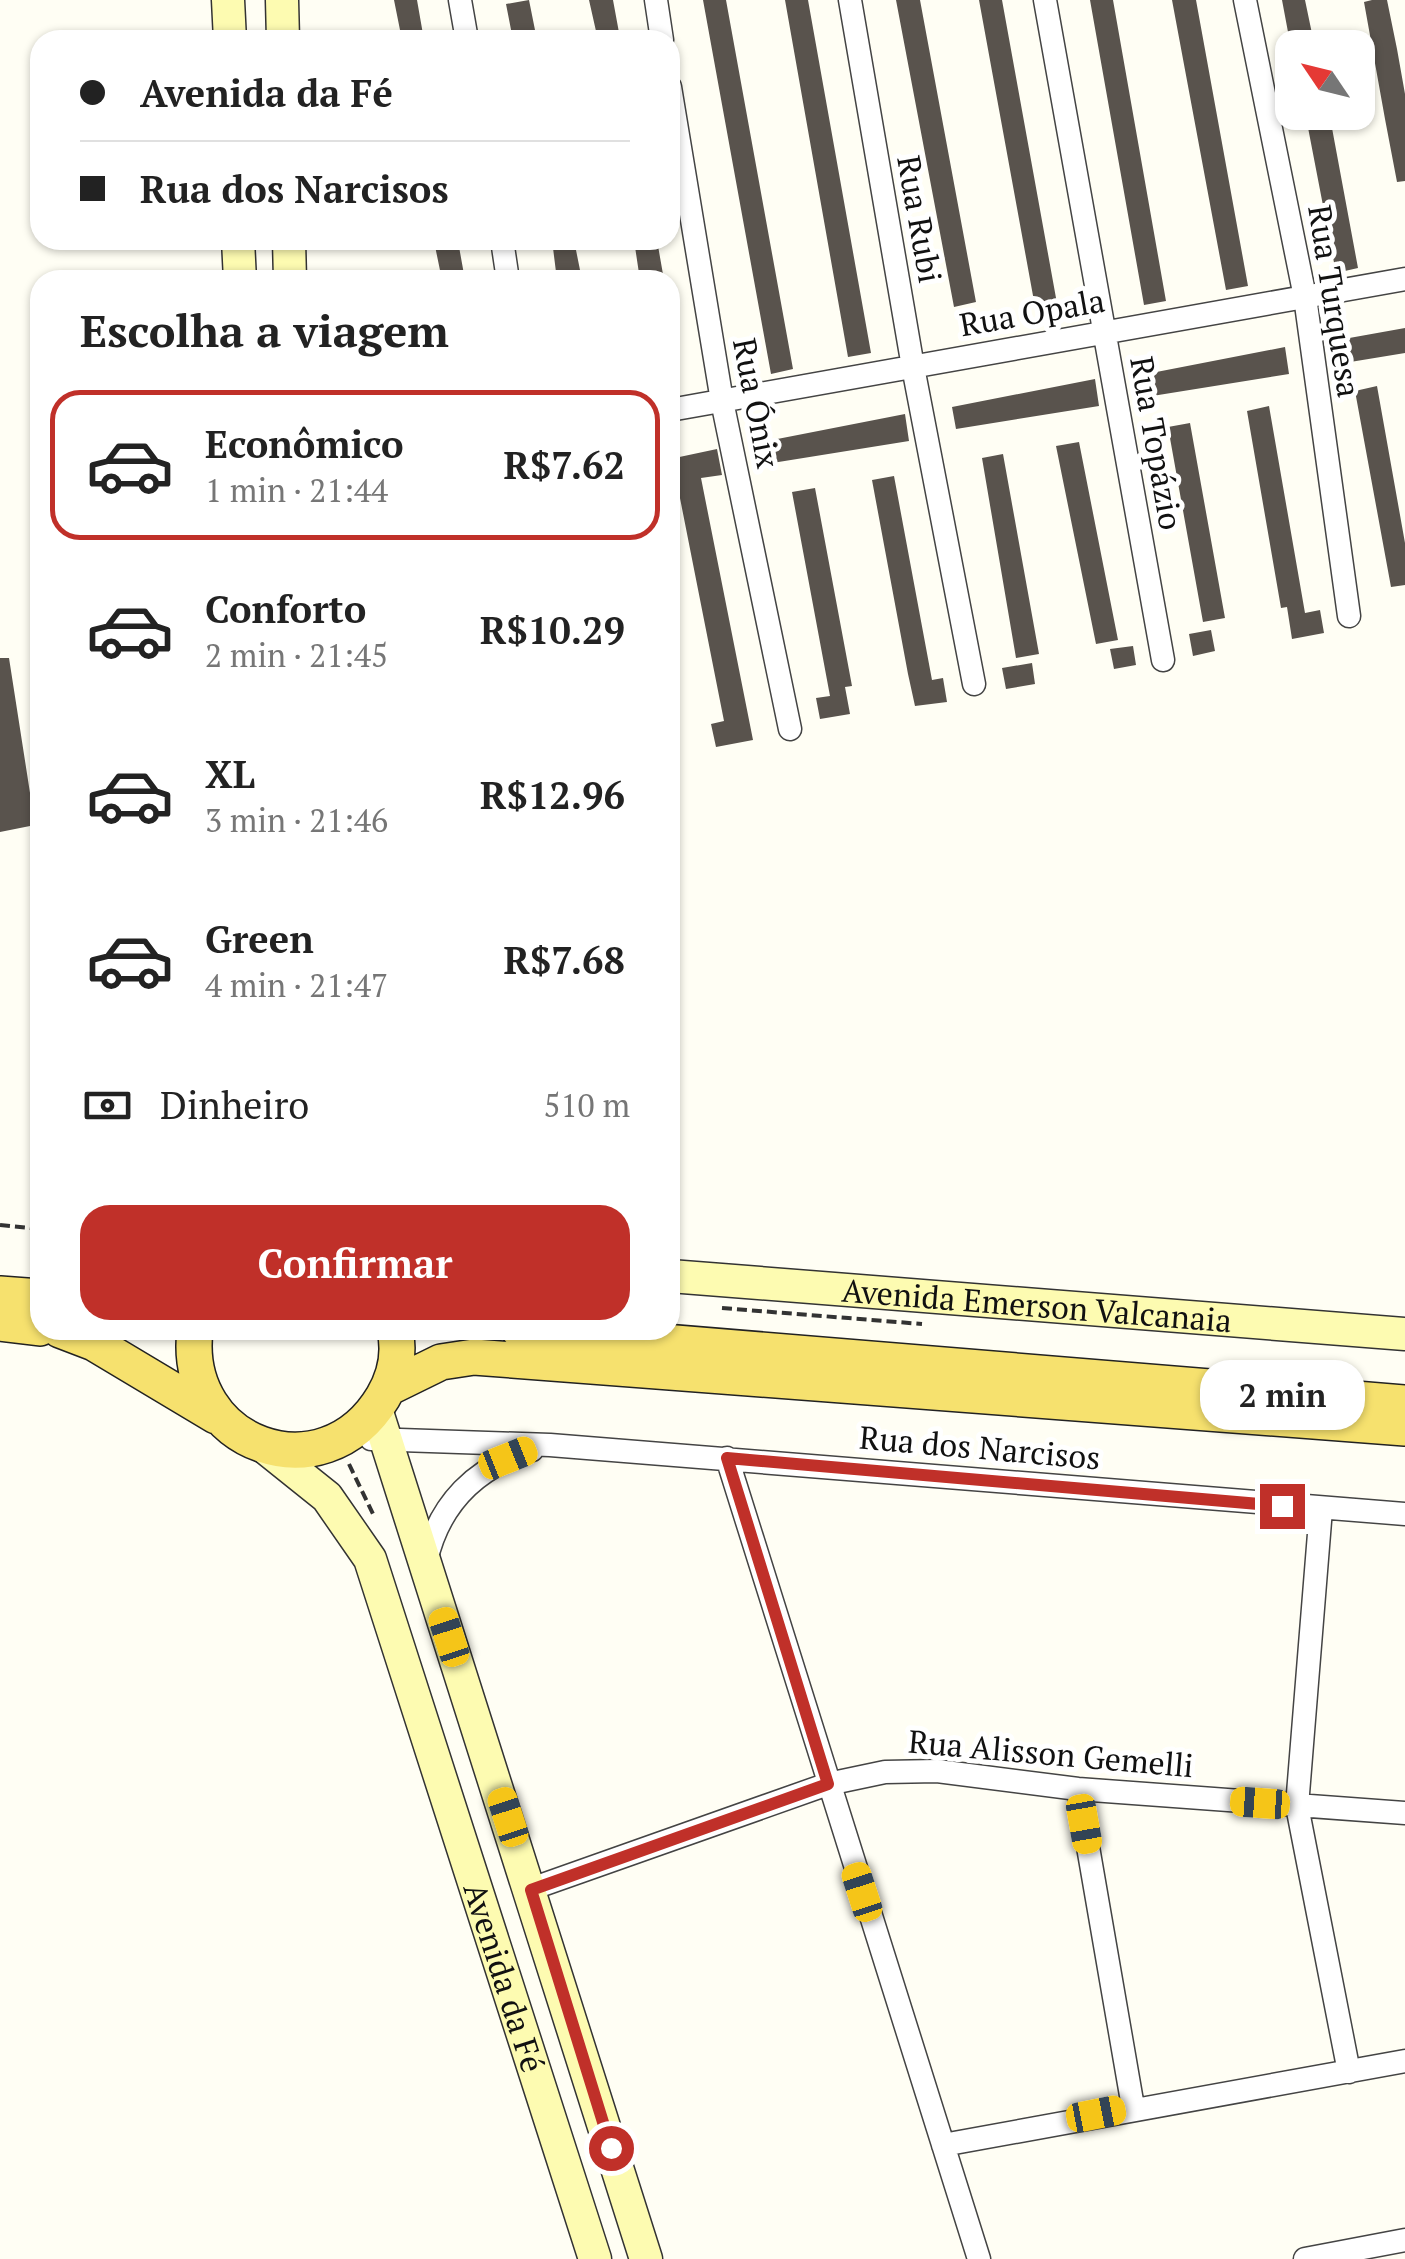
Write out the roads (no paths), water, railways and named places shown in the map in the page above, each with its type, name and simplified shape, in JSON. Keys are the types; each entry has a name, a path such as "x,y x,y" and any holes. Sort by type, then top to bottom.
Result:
{"main road":[{"path":"228,0 230,30"},
{"path":"282,0 283,30"},
{"name":"Avenida Emerson Valcanaia","path":"680,1277 1405,1334"},
{"path":"0,1294 30,1296"},
{"path":"0,1323 30,1327"},
{"path":"86,1340 262,1445 290,1451 318,1448 344,1438 383,1412 441,1362 474,1357 1405,1428"},
{"path":"196,1340 196,1376 221,1420"},
{"path":"383,1412 395,1370 395,1340"},
{"path":"642,1340 1405,1402"},
{"name":"Avenida da Fé","path":"383,1412 426,1565 646,2259"},
{"name":"Avenida da Fé","path":"262,1445 328,1497 370,1559 596,2259"}],"street":[{"path":"460,0 465,30"},
{"path":"656,0 660,30"},
{"name":"Rua Rubi","path":"850,0 912,367 974,684"},
{"name":"Rua Topázio","path":"1045,0 1164,660"},
{"name":"Rua Turquesa","path":"1245,0 1305,296 1349,616"},
{"name":"Rua Ónix","path":"680,147 722,401 790,729"},
{"name":"Rua Opala","path":"680,408 1405,278"},
{"name":"Rua dos Narcisos","path":"383,1412 550,1445 1405,1514"},
{"name":"Rua dos Narcisos","path":"426,1565 438,1520 468,1484 508,1458 550,1445"},
{"path":"727,1458 978,2259"},
{"path":"1321,1509 1296,1806 1349,2072"},
{"name":"Rua Alisson Gemelli","path":"531,1890 828,1784 885,1772 924,1770 1078,1789 1405,1814"},
{"path":"1078,1789 1134,2107"},
{"path":"943,2144 1405,2061"},
{"path":"1306,2259 1405,2240"}]}
